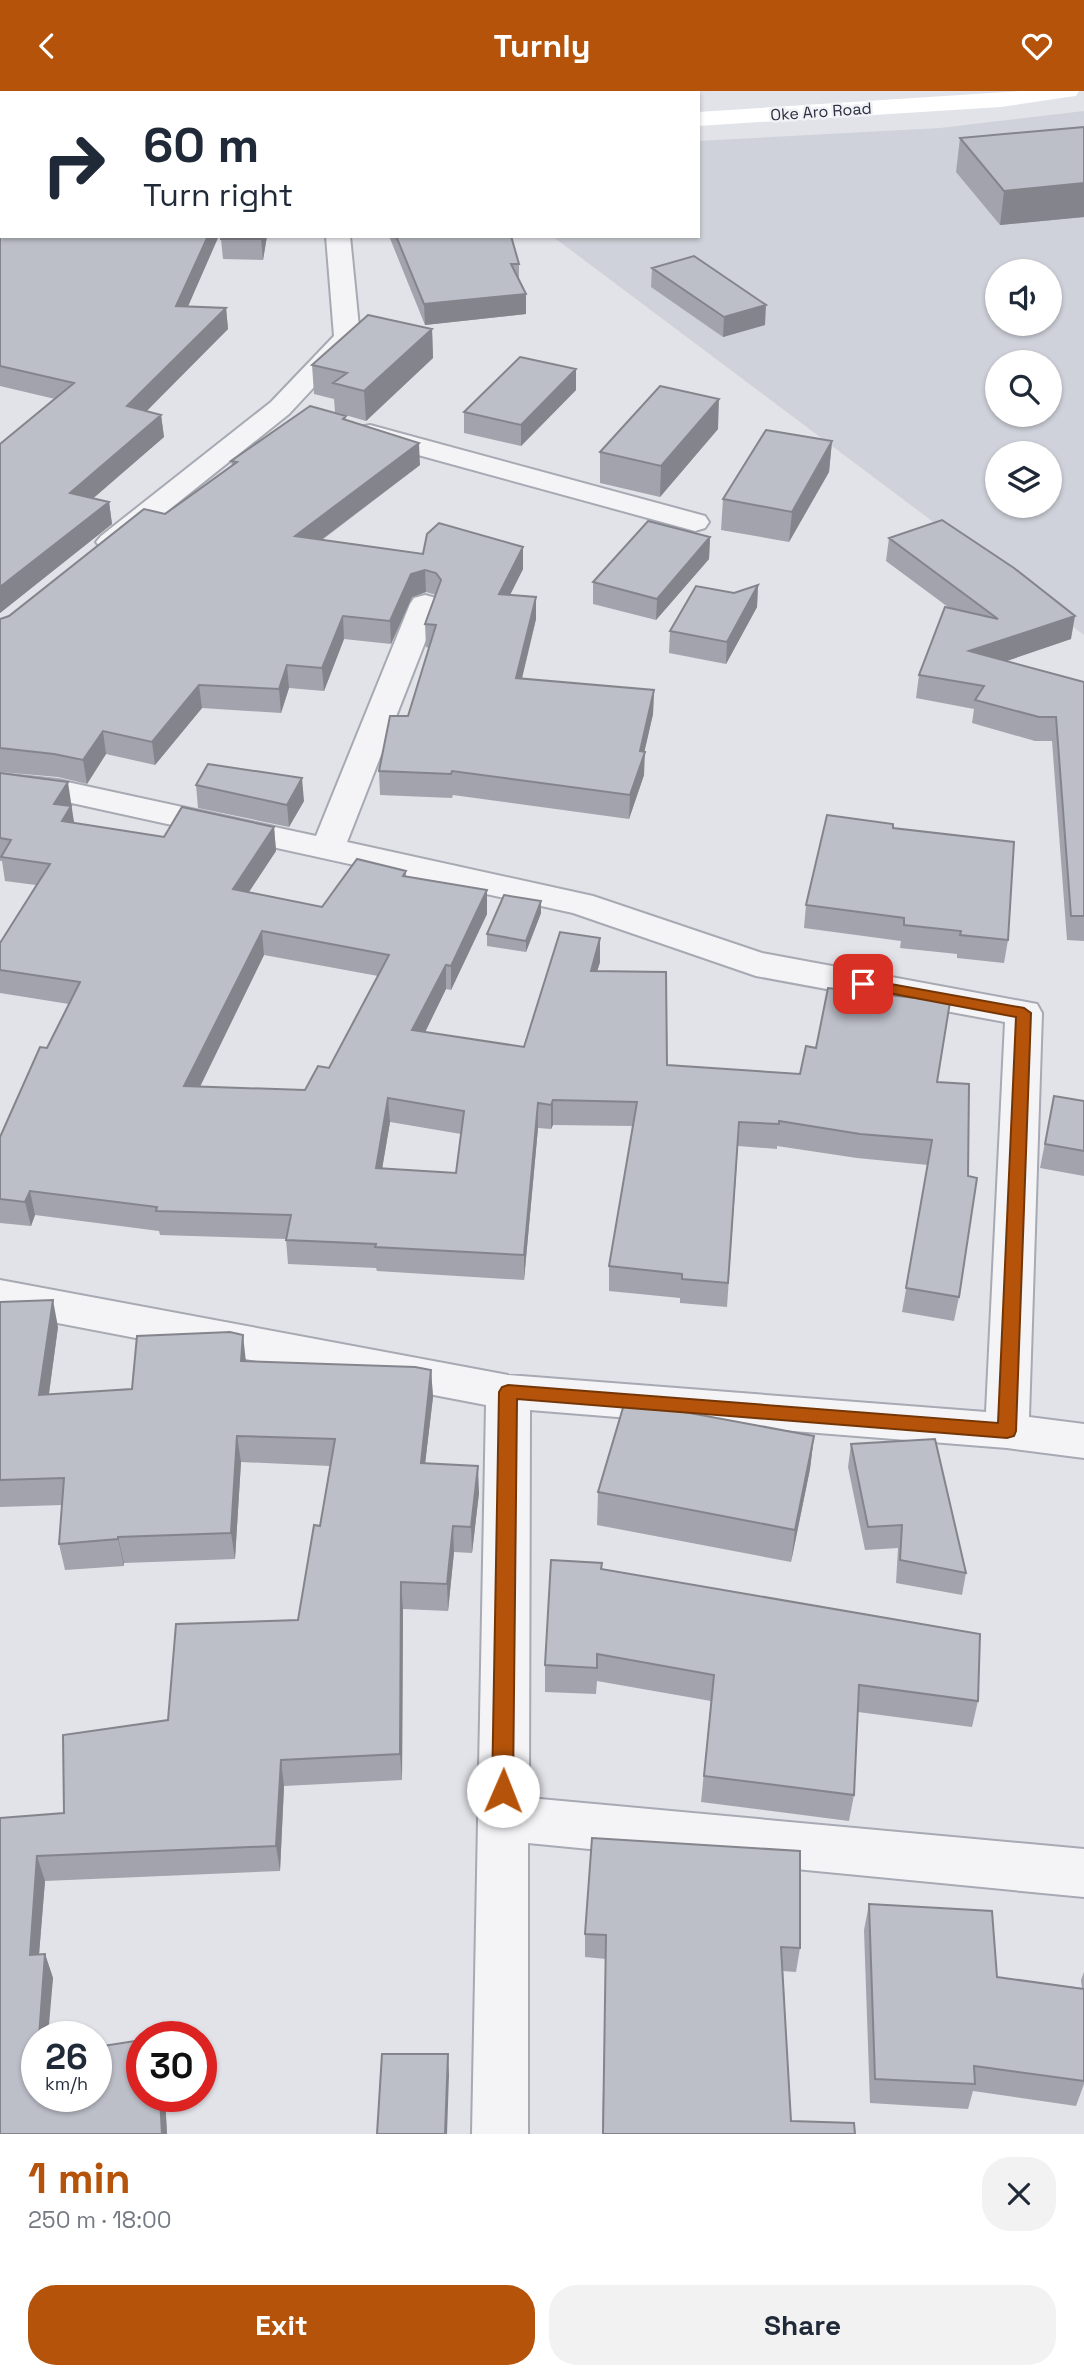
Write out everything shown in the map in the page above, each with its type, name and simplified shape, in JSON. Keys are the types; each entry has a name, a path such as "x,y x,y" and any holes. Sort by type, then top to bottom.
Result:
{"main road":[{"name":"Oke Aro Road","path":"700,119 1068,91"}],"street":[{"path":"86,562 280,408 346,337 338,238"},
{"path":"280,408 307,416"},
{"path":"347,427 695,522"},
{"path":"328,848 425,604"},
{"path":"0,784 58,790 581,904 755,964 1024,1013 1007,1431"},
{"path":"0,1296 508,1392 1007,1431 1084,1441"},
{"path":"500,2134 508,1392"},
{"path":"502,1818 1084,1873"}],"shaded area":[{"path":"1084,111 1084,635 555,238 700,238 700,141 940,128"}],"building":[{"path":"1084,127 1084,183 1004,191 960,138"},
{"path":"0,238 207,238 176,306 226,308 127,406 161,415 70,493 109,502 0,587 0,444 74,383 0,366"},
{"path":"221,238 261,238 261,239"},
{"path":"397,238 512,238 519,264 511,264 526,294 424,304"},
{"path":"694,256 766,305 724,317 652,268"},
{"path":"368,315 432,329 364,391 333,383 347,373 312,365"},
{"path":"520,357 576,369 521,425 464,412"},
{"path":"660,386 719,399 661,466 600,452"},
{"path":"310,406 346,416 343,419 419,443 295,536 423,554 427,534 439,523 523,547 499,594 536,597 516,678 654,690 640,751 645,752 630,795 452,771 451,774 379,771 390,716 408,716 436,625 425,624 441,580 436,573 425,570 411,574 390,621 343,616 322,668 287,665 279,689 199,685 152,742 103,731 83,760 0,748 0,619 9,616 144,509 165,514 237,462 231,461"},
{"path":"766,430 832,441 792,512 723,499"},
{"path":"942,520 1014,568 1075,616 969,651 1084,682 1084,916 1071,916 1056,717 1039,717 975,700 984,686 919,675 945,607 998,619 889,538"},
{"path":"648,521 710,537 657,599 593,582"},
{"path":"758,585 727,642 670,631 696,586 734,593"},
{"path":"208,764 302,778 287,805 196,785"},
{"path":"0,773 68,782 54,804 71,806 62,821 164,837 182,807 274,827 233,889 322,907 357,859 406,871 403,876 487,890 451,966 446,965 412,1030 524,1047 560,932 600,938 591,971 666,972 667,1065 800,1074 806,1046 816,1048 828,988 950,1002 937,1082 969,1084 968,1176 977,1178 959,1297 906,1288 932,1140 860,1134 779,1121 779,1124 739,1122 728,1283 682,1279 682,1274 609,1266 637,1102 553,1100 551,1105 538,1103 524,1255 286,1240 291,1215 156,1211 157,1207 30,1191 25,1202 0,1199 0,1137 40,1047 47,1048 80,982 0,970 0,943 50,864 1,857 11,840 0,838","holes":["262,931 389,955 329,1068 318,1066 305,1090 184,1086","388,1098 464,1111 456,1173 376,1168"]},
{"path":"827,815 893,824 893,828 1014,842 1008,940 960,935 961,931 904,925 904,918 806,905"},
{"path":"504,895 541,901 526,941 487,934"},
{"path":"1054,1096 1084,1101 1084,1151 1045,1144"},
{"path":"53,1300 39,1395 132,1389 137,1336 230,1332 243,1335 241,1361 415,1367 431,1370 421,1463 478,1466 471,1527 453,1526 447,1584 401,1582 400,1754 281,1760 276,1846 37,1856 30,1955 45,1954 40,2021 21,2021 21,2112 112,2112 112,2045 126,2042 126,2112 161,2112 162,2134 0,2134 0,1818 64,1813 63,1735 168,1720 176,1624 298,1620 314,1525 320,1526 335,1439 237,1436 231,1533 118,1537 59,1544 64,1478 0,1480 0,1302"},
{"path":"625,1401 814,1436 795,1530 598,1492"},
{"path":"935,1439 966,1573 900,1560 902,1525 868,1527 851,1444"},
{"path":"551,1560 602,1563 601,1569 980,1634 978,1701 859,1685 854,1795 704,1776 714,1675 597,1654 597,1668 545,1665"},
{"path":"592,1838 800,1851 800,1948 781,1947 791,2121 854,2123 855,2134 603,2134 606,1935 585,1934"},
{"path":"869,1904 992,1911 997,1977 1084,1989 1084,2081 974,2066 975,2084 875,2079"},
{"path":"382,2054 448,2054 445,2134 377,2134"}],"route":[{"path":"503,1791 508,1392 1007,1431 1024,1013 863,984"}]}
